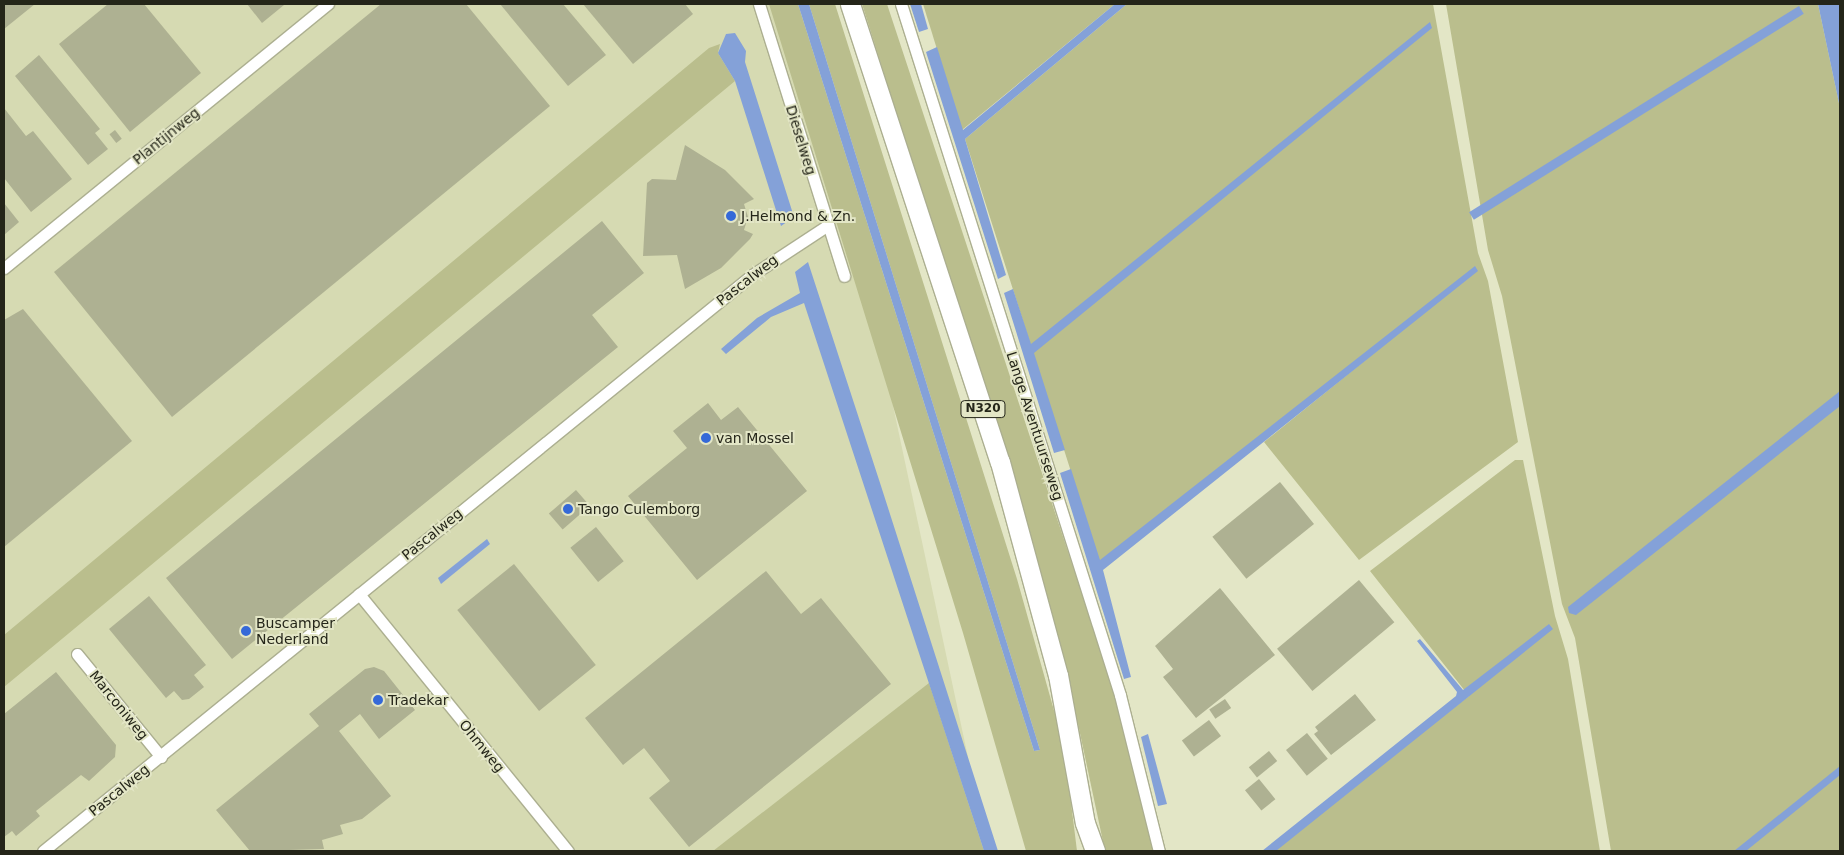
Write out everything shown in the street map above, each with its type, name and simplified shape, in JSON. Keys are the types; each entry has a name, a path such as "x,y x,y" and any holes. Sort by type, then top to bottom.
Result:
{"main road":[{"name":"N320","path":"850,4 1000,462 1058,675 1085,823 1095,851"},
{"name":"N320","path":"1082,851 1085,823"}],"street":[{"name":"Plantijnweg","path":"4,268 328,4"},
{"name":"Dieselweg","path":"758,4 844,276"},
{"name":"Lange Aventuurseweg","path":"900,4 1120,696 1159,851"},
{"name":"Pascalweg","path":"43,851 752,275 828,225"},
{"name":"Ohmweg","path":"359,594 568,851"},
{"name":"Marconiweg","path":"77,654 161,757"}],"shaded area":[{"path":"4,4 774,4 886,373 988,851 4,851"},
{"path":"769,4 798,4 1034,751 1040,750 809,4 835,4 1017,579 1064,746 1077,851 1026,851 963,633"},
{"path":"862,4 887,4 1116,697 1155,851 1105,851 1071,691 1005,456"},
{"path":"923,4 1115,4 962,130"},
{"path":"1127,4 1433,4 1478,253 1488,281 1518,442 1359,560 1264,442 1378,350 1102,569 965,139"},
{"path":"1446,4 1818,4 1840,108 1840,851 1611,851 1575,638 1562,604 1502,296 1488,250"},
{"path":"720,44 718,53 735,81 4,687 4,635 709,48"},
{"path":"1515,460 1523,460 1555,616 1568,659 1600,851 1270,851 1469,696 1370,571"},
{"path":"929,683 984,851 713,851"}],"water":[{"path":"798,4 809,4 1040,750 1034,751"},
{"path":"910,4 921,4 928,29 919,32"},
{"path":"1115,4 1127,4 965,139 1006,275 998,279 926,52 937,47 963,130"},
{"path":"1818,4 1840,4 1840,108"},
{"path":"1799,6 1804,14 1474,220 1469,212"},
{"path":"1430,22 1432,28 1034,353 1065,450 1054,453 1004,293 1013,289 1031,344"},
{"path":"735,33 746,51 745,62 794,217 781,226 735,81 718,53 726,34"},
{"path":"808,262 998,851 984,851 804,303 771,317 726,354 721,349 757,318 800,293 795,272"},
{"path":"1475,266 1478,271 1103,570 1131,677 1124,679 1060,473 1071,469 1100,560"},
{"path":"1840,391 1840,406 1576,615 1569,613 1568,607"},
{"path":"487,539 490,544 441,584 438,578"},
{"path":"1549,624 1553,629 1276,851 1262,851 1456,696 1457,692 1417,641 1420,639 1463,690"},
{"path":"1148,734 1167,804 1158,806 1141,737"},
{"path":"1840,766 1840,775 1746,851 1734,851"}],"building":[{"path":"4,4 35,4 4,29"},
{"path":"108,4 144,4 201,73 130,132 59,44"},
{"path":"247,4 282,4 284,5 262,23"},
{"path":"381,4 466,4 550,106 172,417 54,272"},
{"path":"500,4 563,4 606,55 568,86"},
{"path":"583,4 685,4 693,14 633,64"},
{"path":"39,55 100,129 95,133 108,149 88,165 15,76"},
{"path":"4,108 26,136 33,131 72,179 31,212 4,178"},
{"path":"115,130 122,139 116,143 109,134"},
{"path":"685,145 725,170 754,199 744,204 748,217 744,230 753,234 750,239 721,268 685,289 677,255 643,256 647,183 652,179 676,180"},
{"path":"4,203 19,222 4,235"},
{"path":"602,221 644,273 592,315 618,347 232,659 166,578"},
{"path":"23,309 132,441 4,547 4,320"},
{"path":"708,403 721,420 738,407 807,491 697,580 628,496 687,448 673,431"},
{"path":"1280,482 1314,524 1246,579 1212,537"},
{"path":"576,490 590,506 563,529 549,514"},
{"path":"596,527 624,561 598,582 570,548"},
{"path":"514,564 596,665 539,711 457,610"},
{"path":"766,571 801,614 821,598 891,684 689,847 649,798 670,781 644,748 623,765 585,718"},
{"path":"1359,580 1394,622 1312,691 1277,649"},
{"path":"1220,588 1275,655 1196,718 1163,677 1173,669 1155,646"},
{"path":"149,596 206,665 194,675 204,687 189,699 182,700 174,691 166,698 109,629"},
{"path":"374,667 384,671 415,710 379,739 360,714 339,731 391,796 362,819 340,825 343,834 322,840 324,849 250,851 216,810 319,726 309,714 365,669"},
{"path":"56,672 116,745 115,757 89,781 81,775 36,811 40,816 16,836 12,831 4,837 4,714"},
{"path":"1355,694 1376,720 1331,755 1314,734 1318,731 1315,727"},
{"path":"1225,699 1231,708 1215,719 1209,710"},
{"path":"1209,720 1221,736 1194,756 1182,740"},
{"path":"1307,733 1328,759 1307,776 1286,750"},
{"path":"1269,751 1277,761 1257,777 1249,767"},
{"path":"1259,779 1275,799 1261,811 1245,790"}],"place":[{"name":"J.Helmond & Zn.","path":"731,216"},
{"name":"van Mossel","path":"706,438"},
{"name":"Tango Culemborg","path":"568,509"},
{"name":"Buscamper Nederland","path":"246,631"},
{"name":"Tradekar","path":"378,700"}]}
